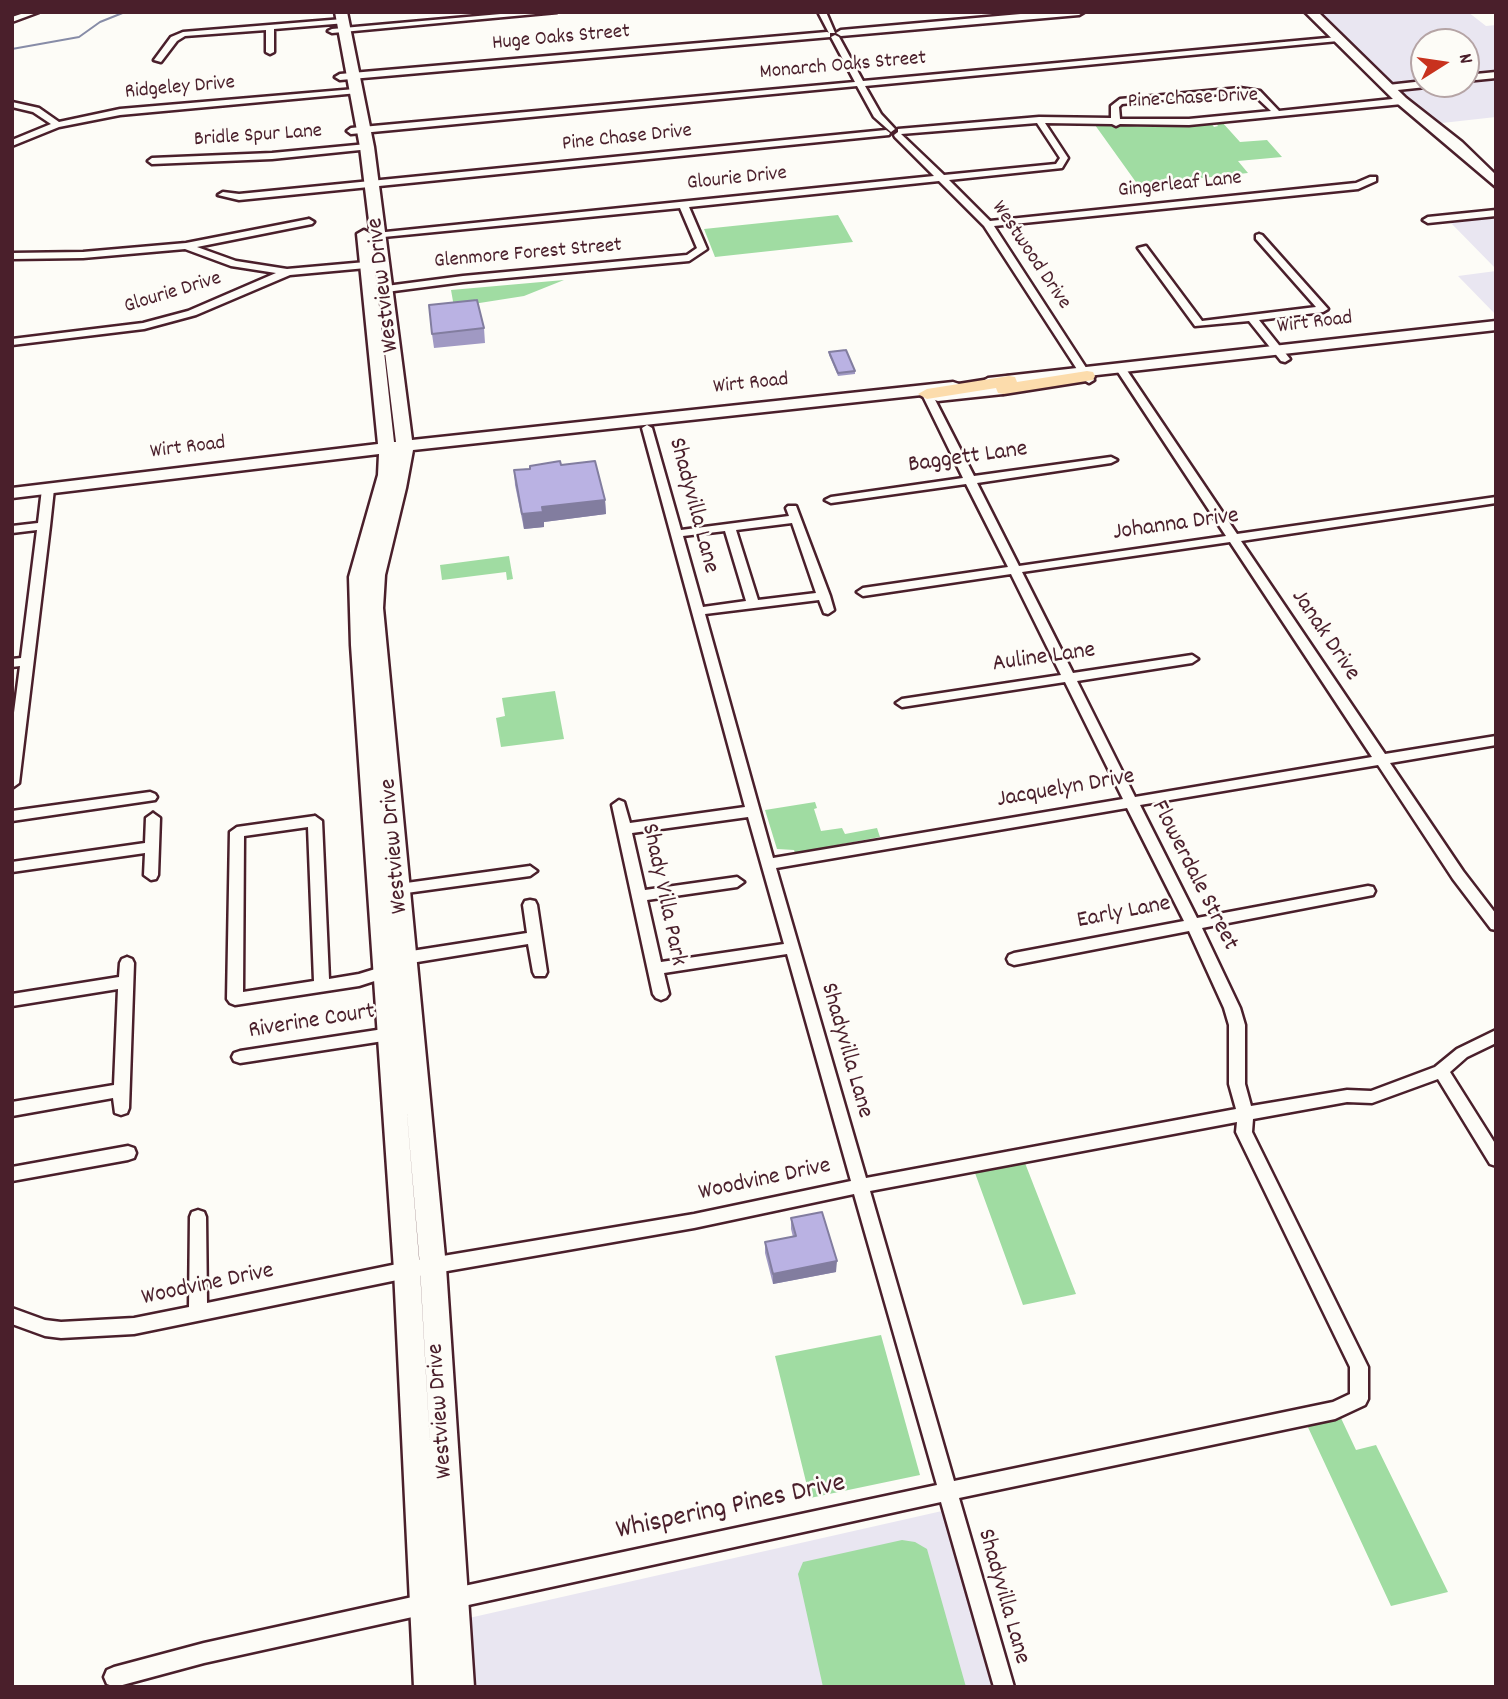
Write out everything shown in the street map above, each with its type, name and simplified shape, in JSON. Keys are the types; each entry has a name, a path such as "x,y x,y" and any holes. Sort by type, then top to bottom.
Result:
{"main road":[{"path":"1311,12 1433,130 1496,184"},
{"name":"Westview Drive","path":"337,21 365,184 396,451 386,475 367,576 374,608 374,711 391,874 405,958 403,1057 407,1270 429,1687"},
{"path":"1433,130 1496,197"},
{"path":"1476,177 1496,184"},
{"name":"Wirt Road","path":"1452,335 1496,325"},
{"name":"Wirt Road","path":"1087,376 1452,335 1496,334"},
{"path":"927,394 1087,376"},
{"name":"Wirt Road","path":"12,501 48,493 396,451 927,394"},
{"name":"Wirt Road","path":"396,451 647,428 927,394"},
{"name":"Wirt Road","path":"12,493 48,493"},
{"name":"Westview Drive","path":"391,874 385,972 390,1034 403,1057 433,1267 459,1687"}],"street":[{"path":"12,20 35,12"},
{"path":"158,60 174,39 183,34 337,21 553,12"},
{"name":"Westwood Drive","path":"822,12 877,115 988,224 1087,376"},
{"name":"Huge Oaks Street","path":"347,84 1079,12"},
{"path":"270,27 270,52"},
{"name":"Monarch Oaks Street","path":"356,130 1338,39"},
{"name":"Ridgeley Drive","path":"12,143 57,125 120,112 347,84"},
{"path":"1388,88 1410,86"},
{"path":"1116,123 1115,106 1120,102 1240,90 1257,93 1278,114"},
{"name":"Pine Chase Drive","path":"223,195 239,197 1039,120 1189,122 1402,101"},
{"path":"12,104 36,110 57,125"},
{"name":"Glourie Drive","path":"372,236 1059,166 1064,158 1039,120"},
{"name":"Bridle Spur Lane","path":"152,161 272,156 360,148"},
{"name":"Gingerleaf Lane","path":"988,224 1358,186 1373,178"},
{"name":"Glenmore Forest Street","path":"378,290 689,258 702,249 684,205"},
{"path":"1428,220 1496,213"},
{"path":"12,256 83,255 186,246 309,222"},
{"path":"1143,248 1199,324 1323,309 1259,237"},
{"path":"186,246 238,265 288,272"},
{"name":"Glourie Drive","path":"12,342 144,326 192,313 288,272 375,264"},
{"path":"1252,318 1282,355"},
{"name":"Janak Drive","path":"1124,373 1458,876 1496,925"},
{"name":"Flowerdale Street","path":"927,394 1222,984 1237,1025 1237,1084 1245,1114 1244,1132 1359,1367 1359,1399"},
{"name":"Shadyvilla Lane","path":"647,428 768,864 1004,1687"},
{"name":"Baggett Lane","path":"831,500 1111,460"},
{"path":"12,782 48,493"},
{"name":"Johanna Drive","path":"863,592 1496,500"},
{"path":"675,534 729,527 794,513 828,610"},
{"path":"729,527 753,604"},
{"path":"12,530 43,530"},
{"path":"12,537 43,530"},
{"path":"697,611 824,596"},
{"name":"Auline Lane","path":"902,703 1192,659"},
{"path":"12,663 27,661"},
{"name":"Jacquelyn Drive","path":"768,864 1496,740"},
{"path":"12,816 150,797"},
{"name":"Shady Villa Park","path":"619,805 661,994"},
{"path":"625,829 753,811"},
{"path":"151,875 153,818"},
{"path":"322,985 315,821 237,832 235,999 322,985 385,972"},
{"path":"12,867 152,847"},
{"path":"391,874 530,871"},
{"path":"639,896 737,882"},
{"name":"Early Lane","path":"1014,959 1368,891"},
{"path":"530,905 540,972"},
{"path":"405,958 535,937"},
{"path":"655,969 792,948"},
{"path":"121,1108 127,963"},
{"path":"12,1000 126,982"},
{"name":"Riverine Court","path":"240,1057 390,1034"},
{"name":"Woodvine Drive","path":"12,1315 30,1324 61,1330 134,1326 407,1270 694,1221 861,1186 1245,1114 1347,1096 1372,1097 1441,1071 1462,1053 1496,1036"},
{"path":"1441,1071 1496,1159"},
{"path":"12,1109 121,1090"},
{"path":"12,1174 128,1153"},
{"path":"198,1217 198,1312"},
{"name":"Whispering Pines Drive","path":"114,1677 204,1653 454,1598 1335,1410 1359,1399"}],"shaded area":[{"path":"1321,12 1468,12 1486,26 1496,25 1496,72 1490,73 1496,81 1496,117 1442,123 1410,98 1480,98 1480,28 1410,28 1410,98 1391,83"},
{"path":"1496,217 1496,269 1450,222"},
{"path":"1496,271 1496,315 1458,276"},
{"path":"942,1511 992,1687 475,1687 469,1618"}],"green space":[{"path":"1222,122 1240,142 1267,140 1282,157 1238,161 1248,173 1138,185 1095,125 1163,127 1211,123 1214,127 1218,126 1216,123"},
{"path":"838,215 853,242 715,257 704,229"},
{"path":"564,280 524,296 454,307 451,290"},
{"path":"509,556 513,579 507,580 506,572 442,580 440,565"},
{"path":"555,691 564,739 501,747 496,718 505,716 502,698"},
{"path":"815,802 817,808 814,809 821,831 842,828 845,834 877,828 880,837 795,853 794,850 777,849 765,810"},
{"path":"1025,1163 1076,1294 1023,1305 975,1173"},
{"path":"881,1335 920,1475 810,1498 775,1356"},
{"path":"1340,1416 1356,1450 1376,1445 1448,1592 1391,1606 1306,1423"},
{"path":"902,1540 915,1542 927,1549 966,1687 823,1687 798,1574 803,1562"}],"building":[{"path":"477,300 484,328 432,334 429,305"},
{"path":"846,350 855,371 838,373 829,352"},
{"path":"560,461 561,465 595,461 605,500 542,507 543,512 522,514 514,470"},
{"path":"822,1212 837,1261 773,1274 765,1242 796,1236 791,1218"}],"waterway":[{"path":"12,49 79,37 100,22 125,12"}]}
